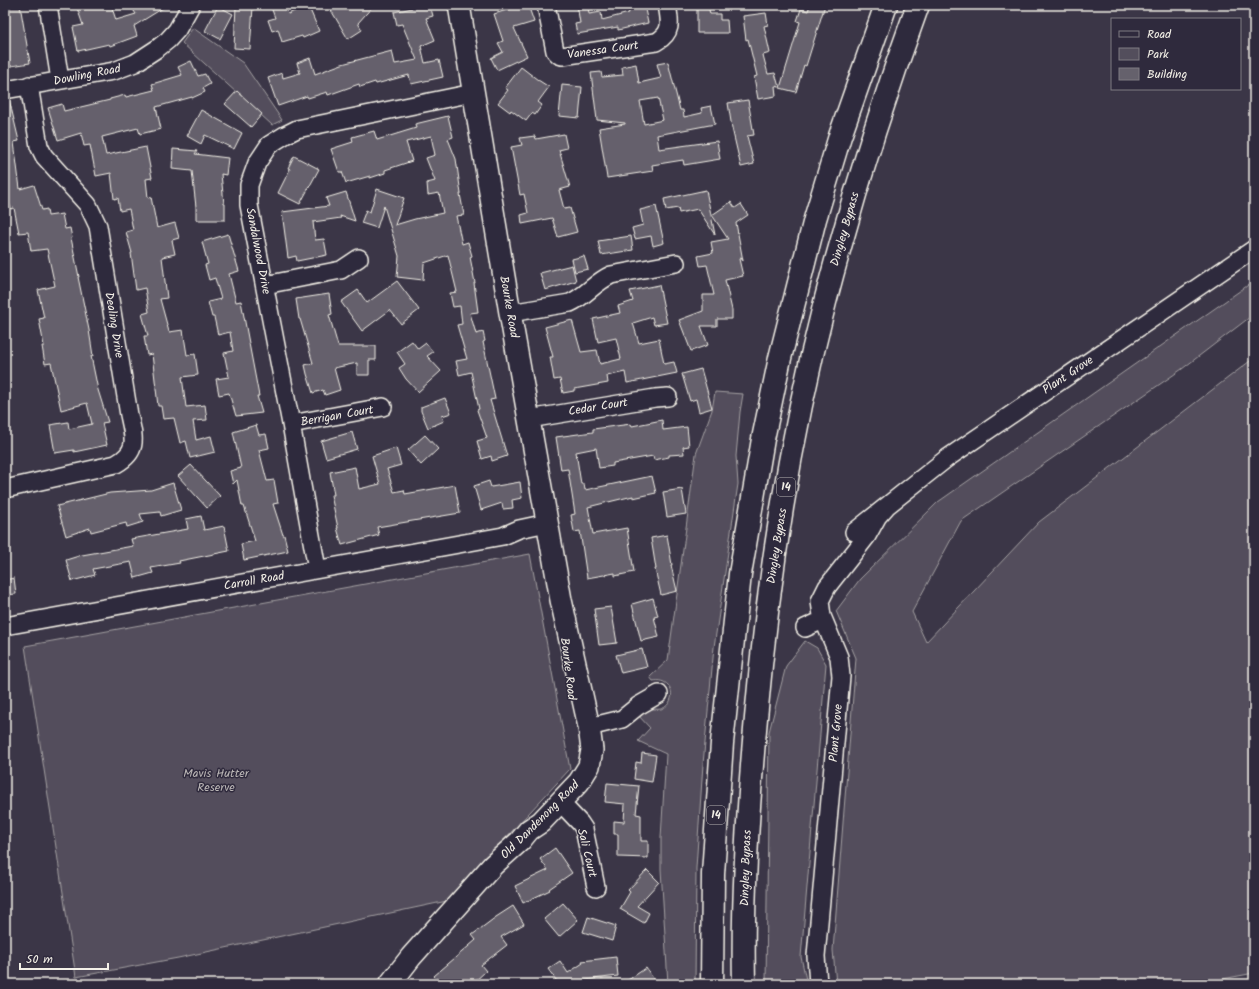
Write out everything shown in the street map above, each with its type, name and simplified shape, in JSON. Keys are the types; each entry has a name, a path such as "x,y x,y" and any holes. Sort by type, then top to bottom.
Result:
{"highway":[{"name":"14","path":"712,984 713,874 722,743 740,574 763,439 780,358 817,212 842,129 886,5"},
{"name":"Dingley Bypass","path":"744,984 746,846 751,760 759,674 767,611 791,457 824,305 838,255 880,114 918,5"}],"main road":[{"name":"Bourke Road","path":"458,5 562,609 566,665 583,728"},
{"name":"Old Dandenong Road","path":"390,984 411,957 493,866 520,841 529,830 541,822 570,773 582,766 580,748 583,728"}],"street":[{"path":"48,5 60,80"},
{"name":"Dowling Road","path":"5,90 114,71 135,63 168,40 177,30 191,5"},
{"name":"Vanessa Court","path":"546,5 555,51 562,56 656,42 662,39 668,31 669,25 667,5"},
{"name":"Dealing Drive","path":"5,489 116,464 128,455 132,449 134,438 98,226 88,205 44,156 39,146 29,85"},
{"name":"Sandalwood Drive","path":"317,569 249,205 249,185 257,163 270,145 297,129 473,94"},
{"name":"Plant Grove","path":"854,532 946,459 1254,248"},
{"path":"265,285 341,270 359,258"},
{"path":"510,314 570,303 578,299 601,280 611,275 676,263"},
{"name":"Cedar Court","path":"529,418 655,398 672,398"},
{"name":"Berrigan Court","path":"291,424 383,407"},
{"name":"Plant Grove","path":"818,984 816,956 841,676 838,654 823,620 820,606 824,592 867,536 878,516 886,507"},
{"name":"Carroll Road","path":"5,626 503,536 516,537 548,528"},
{"path":"805,628 823,620"},
{"path":"583,728 623,718 638,706 659,694"},
{"name":"Sali Court","path":"556,798 584,829 596,887"}],"green space":[{"path":"193,28 243,63 282,120 272,125 182,43"},
{"path":"1254,281 1254,314 1182,369 961,521 912,612 926,642 1039,522 1254,358 1254,973 1197,984 836,984 833,950 856,658 836,611 860,579 938,502"},
{"path":"715,392 743,394 736,456 738,484 714,647 703,764 696,868 695,984 668,984 661,869 661,838 666,754 638,741 650,728 637,714 649,709 661,709 667,705 671,699 671,692 668,685 661,681 653,681 650,677 668,660 696,454 712,410"},
{"name":"Mavis Hutter Reserve","path":"530,554 570,769 447,901 178,958 76,977 25,646"},
{"path":"805,641 817,648 826,664 801,957 807,984 766,984 769,732 786,666"}],"building":[{"path":"5,5 20,5 30,63 5,67 5,24 7,23"},
{"path":"76,5 111,5 116,20 136,14 130,5 168,5 134,26 137,36 110,46 109,44 78,51 73,27 83,25"},
{"path":"276,5 285,5 288,14 308,5 319,31 303,38 302,36 282,42 278,29 272,31 268,20 275,18 271,7"},
{"path":"328,5 374,5 358,23 362,30 348,39"},
{"path":"411,5 430,5 433,16 426,18 435,40 421,46 425,63 439,60 443,77 411,84 409,75 376,84 375,82 360,87 359,84 328,95 327,92 308,98 307,96 278,106 268,78 282,73 283,78 300,73 297,63 310,58 315,74 342,64 392,51 395,64 417,60 402,24 397,25 394,12 412,8"},
{"path":"523,5 528,5 534,22 514,28 527,56 497,70 491,58 503,52 498,43 503,41 494,14"},
{"path":"577,5 588,5 589,14 601,12 602,20 629,13 627,5 644,5 648,23 618,30 618,27 577,34 575,24 580,23"},
{"path":"697,5 708,5 710,14 720,14 720,20 727,20 728,33 697,33"},
{"path":"810,5 825,5 806,66 804,65 796,92 780,88 800,22 797,21 801,9 808,11"},
{"path":"218,6 233,14 220,39 205,31"},
{"path":"236,6 253,7 250,49 234,48"},
{"path":"766,13 768,25 764,26 770,53 763,55 768,74 775,73 779,87 775,86 776,96 758,99 754,77 757,76 748,39 746,40 743,16"},
{"path":"191,61 198,76 205,74 210,84 203,88 205,92 192,98 156,107 161,129 140,134 138,128 102,137 106,155 146,147 152,178 146,179 148,198 151,197 157,228 175,223 179,238 172,240 175,254 162,257 167,298 160,299 169,332 183,330 187,355 195,354 198,375 182,377 186,407 205,405 207,420 193,421 196,440 211,436 215,452 190,458 186,441 180,443 174,418 163,419 161,406 158,406 152,354 147,355 144,336 148,336 142,314 149,312 145,288 136,290 132,253 126,232 133,230 129,209 120,211 118,198 114,199 111,173 96,176 90,145 84,146 81,133 58,140 48,108 62,104 64,111 125,95 126,97 154,90 152,84 182,75 178,67"},
{"path":"668,62 680,110 683,110 684,117 702,113 701,108 711,106 715,124 657,135 659,149 717,141 720,159 684,165 683,160 652,165 653,171 607,178 599,128 625,123 597,120 591,73 601,72 602,77 623,75 622,67 636,64 639,83 661,78 657,64","holes":["658,98 663,120 644,124 640,101"]},
{"path":"521,67 549,87 538,102 542,105 535,115 532,113 526,121 498,103 508,90 505,88"},
{"path":"562,85 582,87 579,118 559,116"},
{"path":"237,91 262,114 251,127 225,104"},
{"path":"9,99 19,141 14,142 20,189 34,185 42,210 47,209 48,216 62,214 65,229 70,228 89,330 93,356 91,356 98,390 108,422 102,423 107,445 74,452 74,450 55,453 50,425 68,422 69,429 92,424 87,403 61,410 51,363 45,364 42,346 44,346 39,319 44,318 38,290 55,286 47,249 31,251 28,232 19,233 14,208 11,209 5,190 5,100"},
{"path":"748,100 754,135 747,136 754,164 741,167 728,103"},
{"path":"201,110 242,133 234,149 205,135 201,144 187,136"},
{"path":"448,116 453,137 448,139 456,159 464,215 456,216 462,244 468,242 472,256 470,257 475,283 478,312 470,313 476,334 483,332 485,341 483,342 495,399 490,400 507,456 492,461 491,456 482,459 477,441 487,438 477,410 479,409 471,372 459,375 456,361 467,359 457,325 462,324 460,306 453,307 450,293 457,292 448,255 424,263 423,280 397,277 399,256 384,206 377,228 361,223 366,210 370,212 377,189 404,198 395,225 443,213 439,193 428,195 427,183 435,181 426,158 435,155 431,136 406,142 412,161 385,170 385,173 370,178 370,176 346,183 342,172 339,172 331,149 353,142 352,137 374,131 377,140 416,128 415,124"},
{"path":"564,134 567,148 559,150 570,187 559,190 564,209 570,208 577,232 558,237 552,218 522,224 521,215 528,213 524,194 520,195 511,147 522,145 520,138 535,136 536,139"},
{"path":"173,149 197,151 195,154 228,158 226,175 221,174 225,204 225,220 196,220 192,171 172,169"},
{"path":"294,156 319,169 300,204 278,193 290,169 288,168"},
{"path":"706,190 715,235 698,209 679,213 678,208 666,210 664,199"},
{"path":"346,192 355,221 340,216 341,218 313,222 315,240 324,239 327,255 297,261 296,256 288,258 282,212 329,206 326,198"},
{"path":"731,202 735,208 741,204 748,215 736,223 743,261 741,258 739,259 743,276 725,280 732,310 732,319 717,319 717,326 701,326 708,345 691,351 679,320 703,311 703,295 714,295 707,265 700,266 698,256 713,253 711,242 728,239 712,215"},
{"path":"656,206 664,243 653,246 651,236 635,239 632,228 643,225 640,210"},
{"path":"228,234 239,271 229,274 236,302 241,301 259,396 257,396 262,413 236,416 229,393 219,395 216,379 229,377 224,353 233,351 230,332 218,335 214,317 212,317 208,302 221,299 215,278 209,280 205,265 208,264 202,242"},
{"path":"631,236 633,250 601,255 598,241"},
{"path":"584,256 588,269 575,272 572,259"},
{"path":"572,265 576,281 545,290 540,273"},
{"path":"397,281 419,310 401,324 390,310 362,331 341,302 358,290 367,303"},
{"path":"659,285 667,323 654,325 652,317 633,323 639,343 659,339 664,364 674,362 677,373 627,383 625,372 607,376 608,383 574,389 574,391 563,393 560,379 554,380 550,357 553,357 545,327 572,320 581,352 597,350 600,364 621,359 616,338 598,342 593,319 620,313 618,306 633,301 630,291"},
{"path":"329,294 332,314 329,315 338,346 376,346 376,360 369,360 369,375 357,375 357,363 334,368 340,390 325,395 323,390 313,393 307,374 305,365 313,363 299,319 296,299"},
{"path":"412,341 418,349 426,343 433,352 427,356 441,371 418,392 406,379 399,368 405,364 397,352"},
{"path":"701,369 712,408 699,412 696,399 690,401 682,374"},
{"path":"445,398 451,413 442,416 444,421 428,428 421,411 421,407"},
{"path":"662,420 663,430 687,427 689,446 683,447 684,454 669,455 669,457 654,460 653,456 613,463 613,466 599,468 596,448 576,452 581,484 584,484 585,490 652,476 656,493 633,498 633,496 588,507 593,534 627,528 634,572 615,576 615,573 587,578 580,531 574,532 571,515 575,514 568,469 561,470 556,437 593,432 593,429 631,424 632,426"},
{"path":"256,425 259,435 266,434 269,448 259,450 267,481 274,480 278,503 273,504 288,551 244,560 241,544 255,541 244,506 242,506 237,480 233,484 230,471 241,468 233,432"},
{"path":"352,432 357,449 326,458 321,441"},
{"path":"425,435 438,449 421,465 408,450"},
{"path":"396,448 401,465 387,469 394,492 404,490 405,494 455,485 460,513 377,527 379,535 342,545 337,528 331,495 334,495 330,472 355,467 359,489 380,484 372,456"},
{"path":"191,465 220,496 207,508 178,476"},
{"path":"489,481 491,487 520,482 522,498 512,500 513,508 503,509 502,503 481,510 474,486"},
{"path":"173,483 181,510 161,516 160,512 140,514 143,522 127,527 126,523 91,532 90,528 66,536 57,506 110,493 151,490"},
{"path":"682,489 686,514 667,517 663,492"},
{"path":"201,516 204,530 224,526 229,551 179,561 180,563 151,568 153,573 135,578 131,562 93,569 95,575 72,581 66,560 82,555 133,546 131,539 188,529 186,519"},
{"path":"667,535 671,565 677,591 661,595 655,569 651,538"},
{"path":"14,578 16,594 5,595 5,580"},
{"path":"653,598 658,616 654,617 659,637 641,641 632,604"},
{"path":"611,607 617,643 599,645 594,609"},
{"path":"642,649 647,667 621,673 616,655"},
{"path":"642,753 656,755 652,782 634,779 636,762 641,763"},
{"path":"607,783 639,786 636,814 641,815 641,841 648,841 648,858 618,857 618,834 614,834 614,821 624,822 625,804 605,802"},
{"path":"555,848 572,873 549,889 550,890 523,903 515,886 548,870 540,859"},
{"path":"647,870 659,882 637,906 649,913 644,923 620,909 630,892 628,890"},
{"path":"563,903 578,920 559,937 544,919"},
{"path":"513,906 524,924 501,937 507,945 481,965 486,971 472,984 441,984 434,976 476,940 472,935"},
{"path":"588,917 616,926 612,941 583,932"},
{"path":"616,957 618,976 585,980 580,984 559,984 548,969 560,961 568,973 583,963 582,961"},
{"path":"646,968 657,984 622,984"}]}
